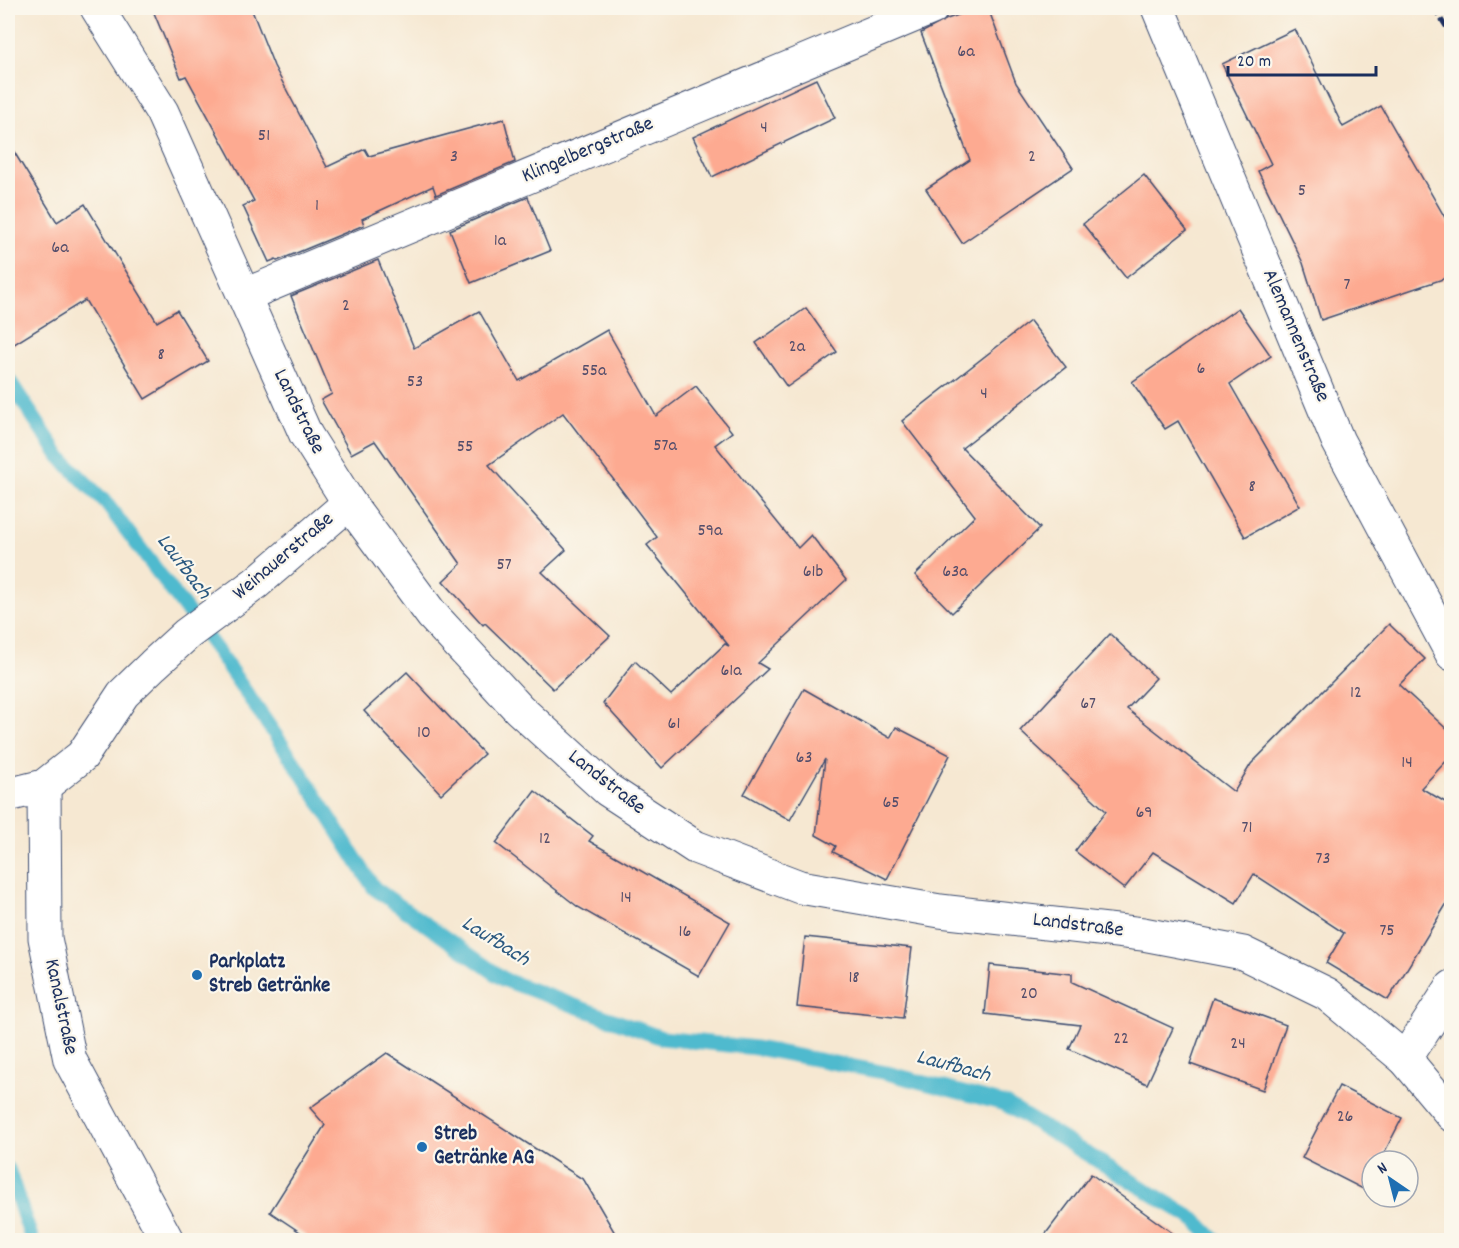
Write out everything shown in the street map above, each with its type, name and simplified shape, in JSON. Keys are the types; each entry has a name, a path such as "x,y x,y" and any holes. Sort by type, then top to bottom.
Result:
{"street":[{"name":"Landstraße","path":"97,8 162,112 306,435 349,503 432,615 519,709 608,790 695,847 800,887 940,911 1143,934 1243,953 1327,994 1405,1059 1452,1115"},
{"name":"Klingelbergstraße","path":"245,295 932,8"},
{"name":"Alemannenstraße","path":"1158,8 1338,441 1452,654"},
{"name":"Weinauerstraße","path":"8,795 44,786 82,756 123,694 187,634 256,583 349,503"},
{"name":"Kanalstraße","path":"44,786 45,938 70,1060 167,1240"},
{"path":"1405,1059 1452,987"}],"building":[{"path":"152,8 251,8 274,66 327,167 365,149 369,156 504,119 515,162 436,195 433,186 362,219 364,225 277,261 276,259 269,262 243,206 254,201 186,76 181,78"},
{"path":"978,8 988,8 1016,83 1073,168 962,243 926,189 970,160 921,33 947,19"},
{"path":"1295,29 1343,127 1381,106 1452,230 1452,276 1321,320 1303,263 1258,171 1271,164 1222,64"},
{"path":"816,79 835,118 712,177 693,137"},
{"path":"8,142 57,222 85,204 157,322 177,310 208,361 145,399 85,300 8,348"},
{"path":"1144,175 1187,230 1126,278 1083,224"},
{"path":"528,197 550,251 471,283 450,230"},
{"path":"378,260 414,348 479,311 519,381 607,330 656,416 696,386 732,432 715,445 798,548 811,535 846,580 758,663 768,669 662,768 603,703 635,661 671,695 725,644 729,646 647,545 657,537 563,413 489,465 566,550 542,572 610,636 553,689 485,623 483,625 443,581 461,564 375,441 351,454 321,400 332,394 291,296"},
{"path":"806,308 837,352 787,387 756,343"},
{"path":"1238,308 1271,356 1230,384 1300,506 1245,537 1178,421 1165,429 1132,382"},
{"path":"1030,321 1066,367 962,448 1040,528 952,613 915,575 975,516 902,421"},
{"path":"1389,624 1425,659 1399,685 1452,734 1452,755 1421,788 1452,806 1452,895 1388,1000 1326,963 1344,933 1254,874 1236,903 1153,852 1124,889 1075,851 1106,811 1020,731 1110,634 1156,678 1127,709 1234,792 1251,764"},
{"path":"407,672 484,754 441,794 364,711"},
{"path":"804,689 890,738 896,727 950,755 887,879 833,852 836,846 816,835 825,759 790,820 744,794"},
{"path":"535,791 593,836 589,841 730,922 699,976 578,907 496,843"},
{"path":"805,937 912,948 903,1018 797,1007"},
{"path":"990,965 1072,974 1072,982 1173,1028 1147,1084 1069,1049 1080,1025 985,1014"},
{"path":"1213,998 1286,1025 1263,1090 1190,1064"},
{"name":"Streb Getränke AG","path":"387,1053 584,1180 619,1240 312,1240 270,1212 325,1125 310,1108"},
{"path":"1339,1086 1402,1118 1386,1149 1360,1149 1360,1187 1302,1158"},
{"path":"1091,1174 1182,1240 1041,1240"}],"waterway":[{"name":"Laufbach","path":"8,379 60,457 106,503 218,652 300,771 374,888 505,980 662,1038 756,1048 887,1073 1005,1104 1195,1220 1215,1240"},
{"path":"8,1169 32,1240"}],"railway":[{"path":"1434,8 1452,36"}],"place":[{"name":"Parkplatz Streb Getränke","path":"197,975"},
{"name":"Streb Getränke AG","path":"422,1147"}]}
